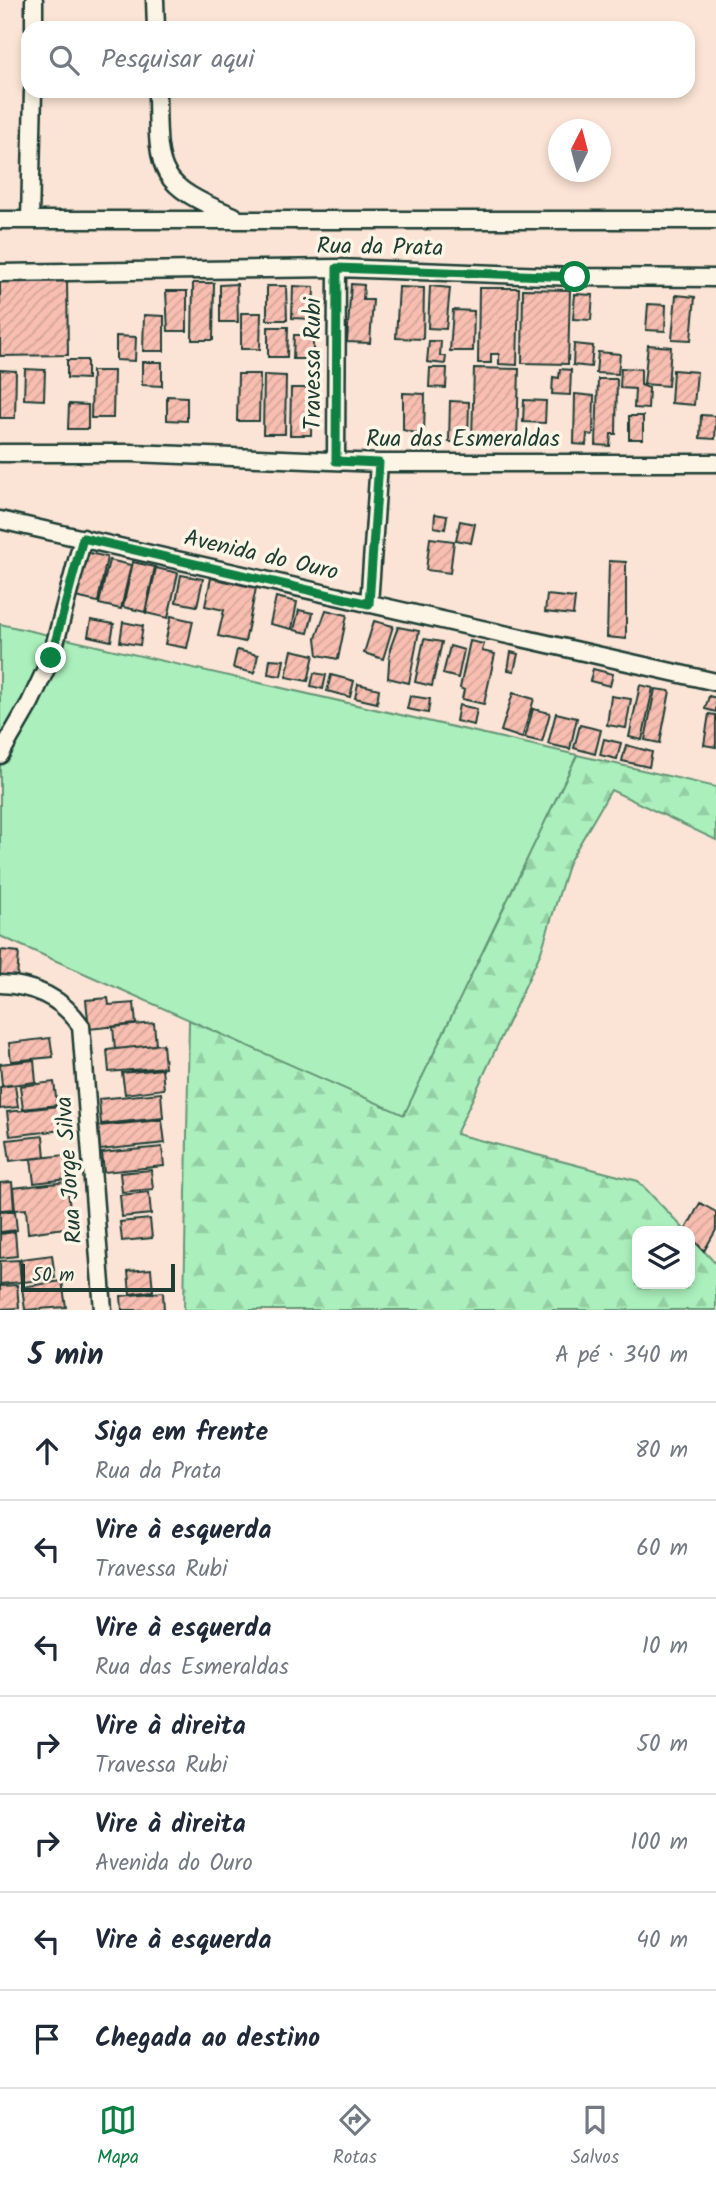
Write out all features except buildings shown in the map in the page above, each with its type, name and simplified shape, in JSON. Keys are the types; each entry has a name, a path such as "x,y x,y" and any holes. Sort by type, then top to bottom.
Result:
{"street":[{"path":"34,0 34,21"},
{"path":"155,0 156,21"},
{"path":"30,220 33,98"},
{"path":"157,98 158,155 168,176 190,198 243,220"},
{"path":"0,220 716,220"},
{"name":"Rua da Prata","path":"0,273 337,268 575,277 716,278"},
{"name":"Travessa Rubi","path":"336,461 337,268"},
{"name":"Rua das Esmeraldas","path":"0,453 132,453 379,463 716,463"},
{"path":"369,604 379,463"},
{"name":"Avenida do Ouro","path":"0,520 716,682"},
{"path":"0,755 30,703 51,658 83,538"},
{"name":"Rua Jorge Silva","path":"0,984 41,992 71,1010 81,1026 103,1310"}],"green space":[{"path":"0,624 577,755 404,1115 0,936"},
{"path":"577,755 716,787 716,840 611,790 569,862 541,952 456,1134 638,1181 681,1226 632,1226 632,1289 695,1289 695,1241 716,1264 716,1310 184,1310 189,1020 404,1114"}],"route":[{"path":"51,658 83,538 369,604 379,463 336,461 337,268 575,277"}]}
